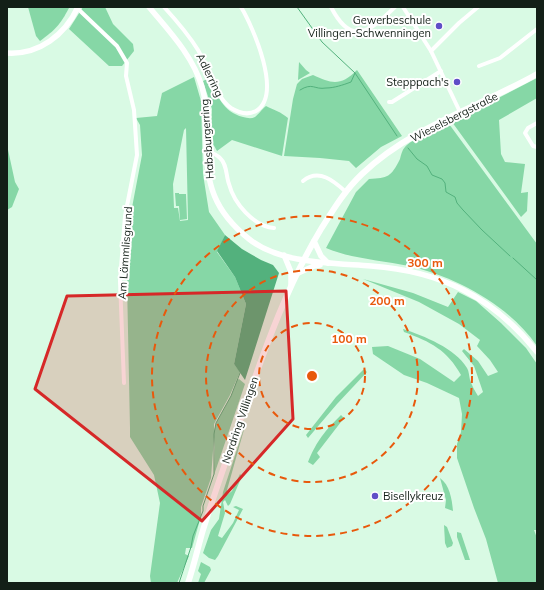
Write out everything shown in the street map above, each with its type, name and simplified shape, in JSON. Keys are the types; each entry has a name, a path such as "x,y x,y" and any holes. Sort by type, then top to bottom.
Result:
{"main road":[{"name":"Wieselsbergstraße","path":"303,260 331,213 346,192 361,175 378,160 410,138 431,126 537,74"},
{"name":"Nordring Villingen","path":"188,583 204,529 254,380 291,285 303,260"}],"street":[{"name":"Habsburgerring","path":"149,7 189,58 203,89 207,112 207,169 211,189 223,213 237,230 251,241 265,249 303,260 328,264"},
{"name":"Adlerring","path":"164,7 197,49 222,100 231,108 241,113 251,114 259,109 263,104 266,96 267,85 265,69 256,37 241,7"},
{"path":"331,7 342,24 350,30 360,32 372,28 395,7"},
{"path":"403,7 431,51 460,112"},
{"path":"431,51 459,23 478,7"},
{"path":"7,53 19,53 47,44 63,31 77,8"},
{"name":"Am Lämmlisgrund","path":"77,8 117,46 126,63 126,76 134,110 137,155 125,216 120,281 124,383"},
{"path":"479,66 500,58 537,29"},
{"path":"389,102 392,102 441,72"},
{"path":"537,123 528,128 525,133 533,146 537,147"},
{"path":"206,150 220,158 224,164 229,186 237,202 250,217 265,227 274,228"},
{"path":"303,181 309,176 329,178 346,192"},
{"path":"314,241 321,256 328,264"},
{"path":"284,255 291,272 291,285"},
{"path":"296,274 314,266 328,264 389,268 410,271 448,282 474,295 497,310 523,334 537,352"}],"highlighted area":[{"path":"286,291 293,419 202,521 35,389 67,296"}],"shaded area":[{"path":"28,7 69,8 57,27 40,41 36,36"},
{"path":"83,7 105,7 113,24 133,44 134,51 122,66 109,66 69,29"},
{"path":"299,62 310,73 298,80"},
{"path":"357,70 402,136 381,147 356,168 349,161 284,156 293,99 297,84 302,79 313,75 331,82 341,81"},
{"path":"194,77 201,101 203,174 209,212 225,235 217,252 235,277 246,304 234,364 240,372 230,395 214,424 214,432 216,423 231,396 237,380 239,379 245,384 214,475 214,437 211,478 201,507 201,516 192,548 186,548 185,554 189,556 177,583 151,583 150,576 160,503 154,475 130,437 127,282 130,218 142,155 140,125 136,118 157,116 162,93","holes":["186,128 188,220 180,221 178,208 174,208 173,184 184,130"]},
{"path":"209,78 222,102 236,115 254,118 266,106 288,118 282,156 232,140 217,151 212,142 211,135 212,109 203,81"},
{"path":"537,78 537,98 499,120 501,154 505,162 525,164 521,193 528,192 527,211 521,217 452,122"},
{"path":"449,124 537,244 537,346 512,318 497,306 463,285 445,277 409,266 346,255 326,248 356,192 369,179 385,177 391,173 400,159 403,150 408,144"},
{"path":"7,145 15,182 19,189 12,207 7,210"},
{"path":"175,193 186,194 187,219 180,220 179,206 176,206"},
{"path":"225,235 242,249 273,265 279,273 245,380 234,364 246,304 235,277 217,251"},
{"path":"363,279 413,293 448,307 458,292 476,301 501,323 526,348 537,364 537,530 534,530 537,538 537,583 498,583 486,539 457,458 457,444 461,432 462,414 459,398 427,383 404,375 373,354 372,347 388,346 420,359 454,382 461,375 450,359 430,343 404,332 403,329 429,339 455,354 462,361 468,369 471,382 478,396 483,392 474,366 462,351 464,349 478,361 488,376 498,372 490,360 477,346 480,340 459,324 419,302"},
{"path":"364,369 367,372 308,438 306,435 336,397"},
{"path":"341,415 344,418 317,453 320,457 313,465 308,462 322,436"},
{"path":"245,425 227,490 227,495 232,491 240,474 242,476 230,504 228,506 225,500 223,502 225,513 218,536 222,538 233,523 239,510 233,507 236,506 243,509 215,560 209,558 203,553 211,530 219,519 223,492"},
{"path":"440,478 448,489 453,511 445,508 446,500"},
{"path":"444,525 447,527 453,543 452,546 447,548 445,543"},
{"path":"457,532 461,533 470,560 465,560 457,537"},
{"path":"201,562 210,567 211,570 204,583 198,583 201,574 198,571"}],"waterway":[{"path":"297,7 322,42 355,73 397,136"},
{"path":"300,90 311,86 322,88 342,85 351,82 355,73"},
{"path":"408,148 417,159 427,166 432,175 442,179 445,183 446,192 455,197 457,203 463,210 510,256"},
{"path":"513,258 537,280"},
{"path":"179,583 214,474 214,434 216,423 231,396 240,373"}],"place":[{"name":"Gewerbeschule Villingen-Schwenningen","path":"439,26"},
{"name":"Stepppach's","path":"457,82"},
{"name":"Bisellykreuz","path":"375,496"}]}
